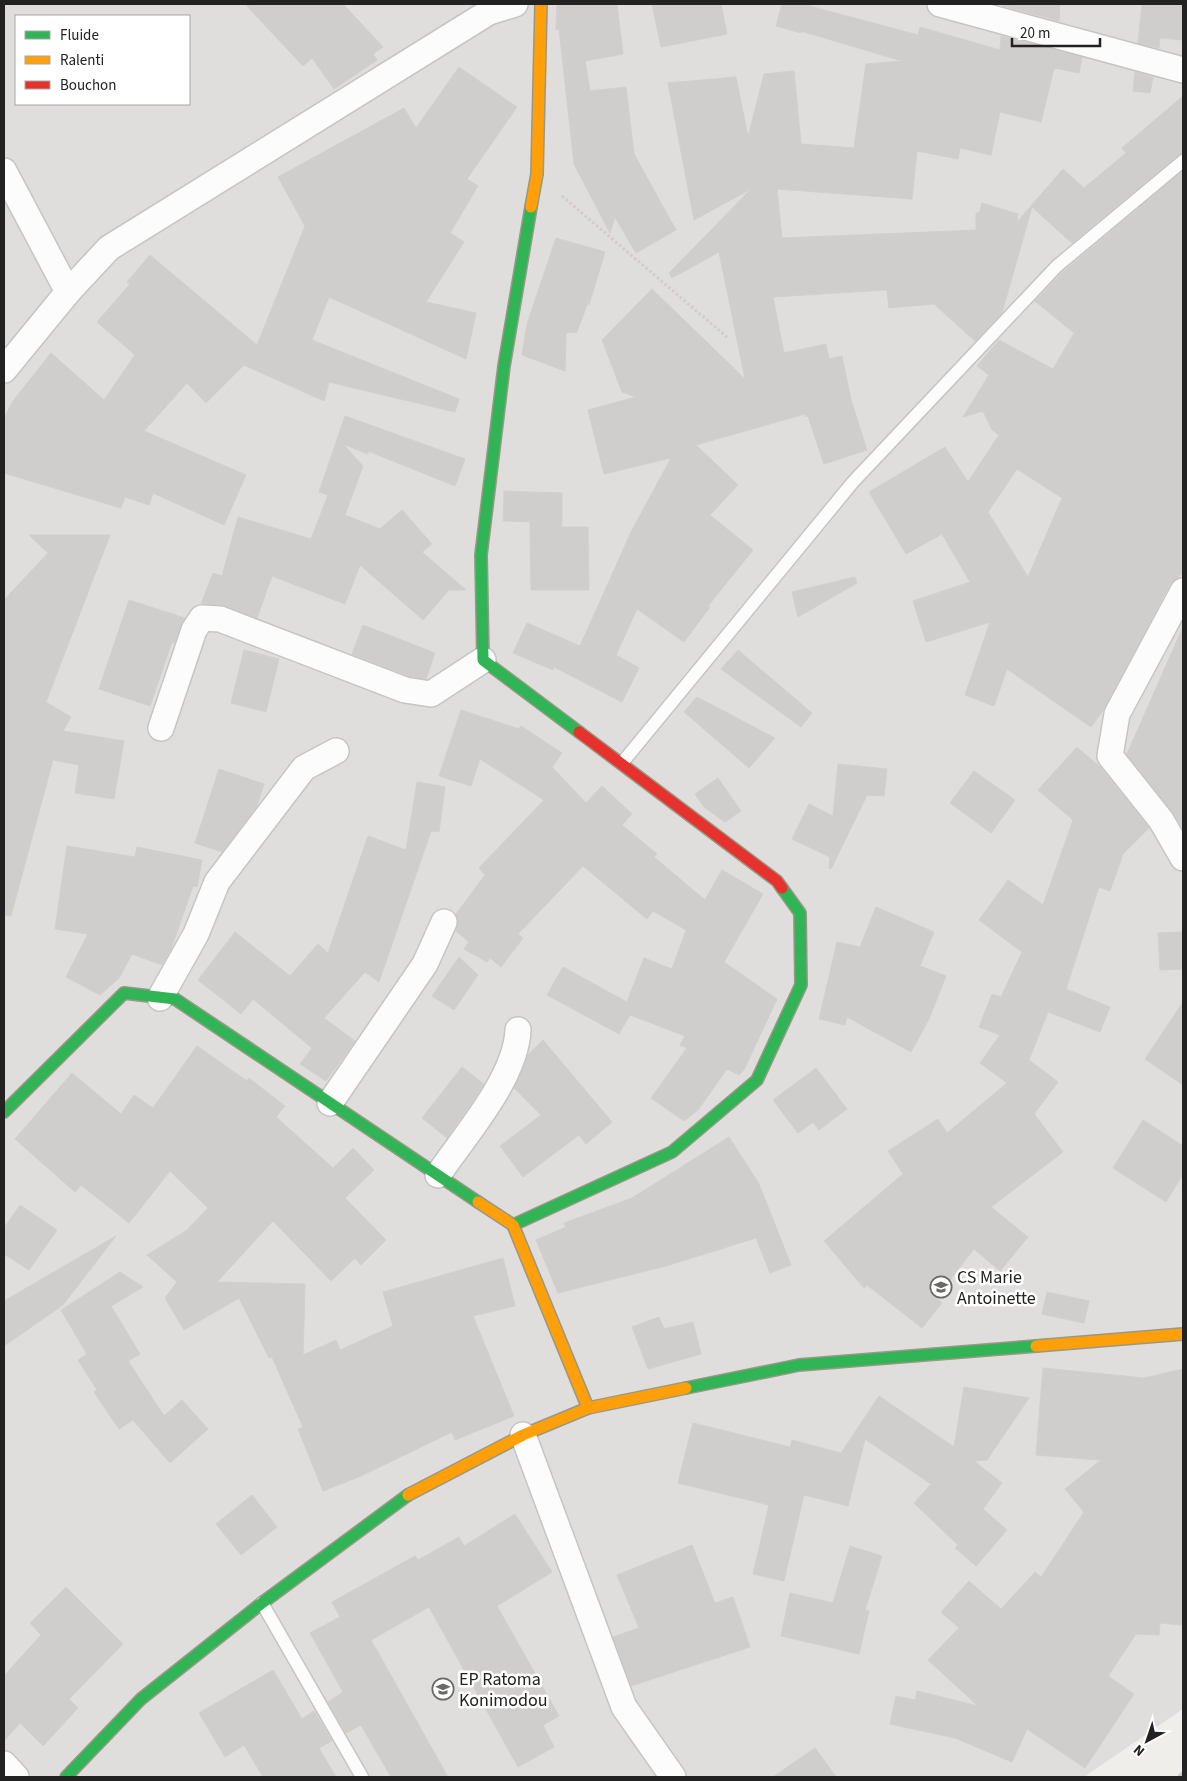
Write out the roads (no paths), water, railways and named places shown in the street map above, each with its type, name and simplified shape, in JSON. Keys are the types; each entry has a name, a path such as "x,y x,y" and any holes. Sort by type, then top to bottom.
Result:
{"street":[{"path":"4,370 68,292 109,248 484,8 515,4"},
{"path":"482,660 481,555 504,366 537,174 541,4"},
{"path":"940,4 1183,70"},
{"path":"4,171 68,292"},
{"path":"1183,591 1116,714 1110,756 1161,820 1183,858"},
{"path":"161,728 194,630 202,618 220,619 405,690 431,694 482,660"},
{"path":"482,660 622,763 777,881 800,912 801,985 757,1080 672,1152 513,1225"},
{"path":"160,998 196,934 217,882 304,768 336,751"},
{"path":"330,1103 425,964 444,922"},
{"path":"4,1112 124,994 175,999 513,1225 588,1408"},
{"path":"438,1175 504,1079 518,1043 518,1030"},
{"path":"66,1777 141,1699 262,1603 404,1496 523,1435 588,1408 799,1365 1183,1334"},
{"path":"523,1435 624,1707 673,1777"},
{"path":"4,1764 16,1777"}],"lane":[{"path":"622,763 852,482 1058,266 1183,161"},
{"path":"262,1603 362,1777"}],"railway":[{"path":"1179,1777 1183,1773"}],"place":[{"name":"CS Marie Antoinette","path":"941,1287"},
{"name":"EP Ratoma Konimodou","path":"443,1689"}]}
